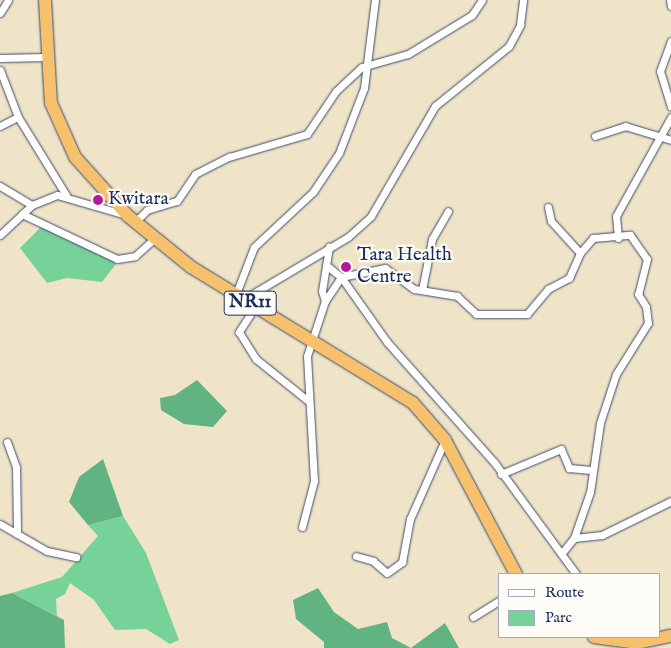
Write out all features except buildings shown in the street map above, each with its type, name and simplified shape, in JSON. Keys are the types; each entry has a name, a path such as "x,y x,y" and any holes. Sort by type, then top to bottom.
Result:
{"highway":[{"name":"NR11","path":"45,0 46,57 52,103 69,146 132,219 154,238 240,297 401,393 446,440 515,573"},
{"path":"602,638 638,645 671,636"}],"street":[{"path":"0,13 8,0"},
{"path":"240,297 254,247 307,198 339,153 370,61 375,0"},
{"path":"0,235 32,205 66,195 132,219 147,210 177,201 195,174 229,157 307,134 336,91 370,61 408,54 472,15 482,0"},
{"path":"240,297 329,247 371,216 435,106 509,46 520,25 523,0"},
{"path":"670,0 671,6"},
{"path":"671,41 660,72 671,106"},
{"path":"0,58 46,57"},
{"path":"0,70 18,117 66,195"},
{"path":"0,126 18,117"},
{"path":"618,238 616,216 663,136 671,117"},
{"path":"595,136 625,126 671,140"},
{"path":"0,186 32,205"},
{"path":"548,206 551,221 580,253"},
{"path":"422,290 432,239 448,211"},
{"path":"22,214 117,259 135,256 154,238"},
{"path":"302,527 314,480 307,356 325,300 341,277 385,268 397,273 407,286 457,296 476,314 530,314 548,289 571,276 580,253 593,238 618,238 630,235 647,259 638,294 649,316 616,374 591,470 590,492 574,538 562,553"},
{"path":"325,300 322,291 329,247"},
{"path":"326,265 341,277 364,315 501,474 575,573"},
{"path":"255,306 239,332 256,359 308,400"},
{"path":"356,556 373,561 387,573 402,562 410,519 446,440"},
{"path":"7,442 16,467 17,534"},
{"path":"501,474 560,449 569,468 591,470"},
{"path":"574,538 602,535 671,501"},
{"path":"0,524 62,558 76,557"},
{"path":"473,617 498,601"}],"green space":[{"path":"43,225 117,259 116,264 102,282 67,278 47,283 20,248"},
{"path":"197,380 227,411 213,427 184,424 161,410 160,398 175,395"},
{"path":"103,459 123,516 88,525 69,502 79,477"},
{"path":"123,516 146,553 179,640 170,644 146,629 115,630 94,600 70,583 65,594 56,599 57,616 12,593 62,577 98,536 88,525"},
{"path":"318,588 334,612 358,629 387,622 392,638 411,648 324,648 324,642 296,619 293,600"},
{"path":"12,593 64,620 65,648 0,648 0,596"},
{"path":"445,623 459,648 411,648"}],"place":[{"name":"Kwitara","path":"98,200"},
{"name":"Tara Health Centre","path":"346,267"}]}
